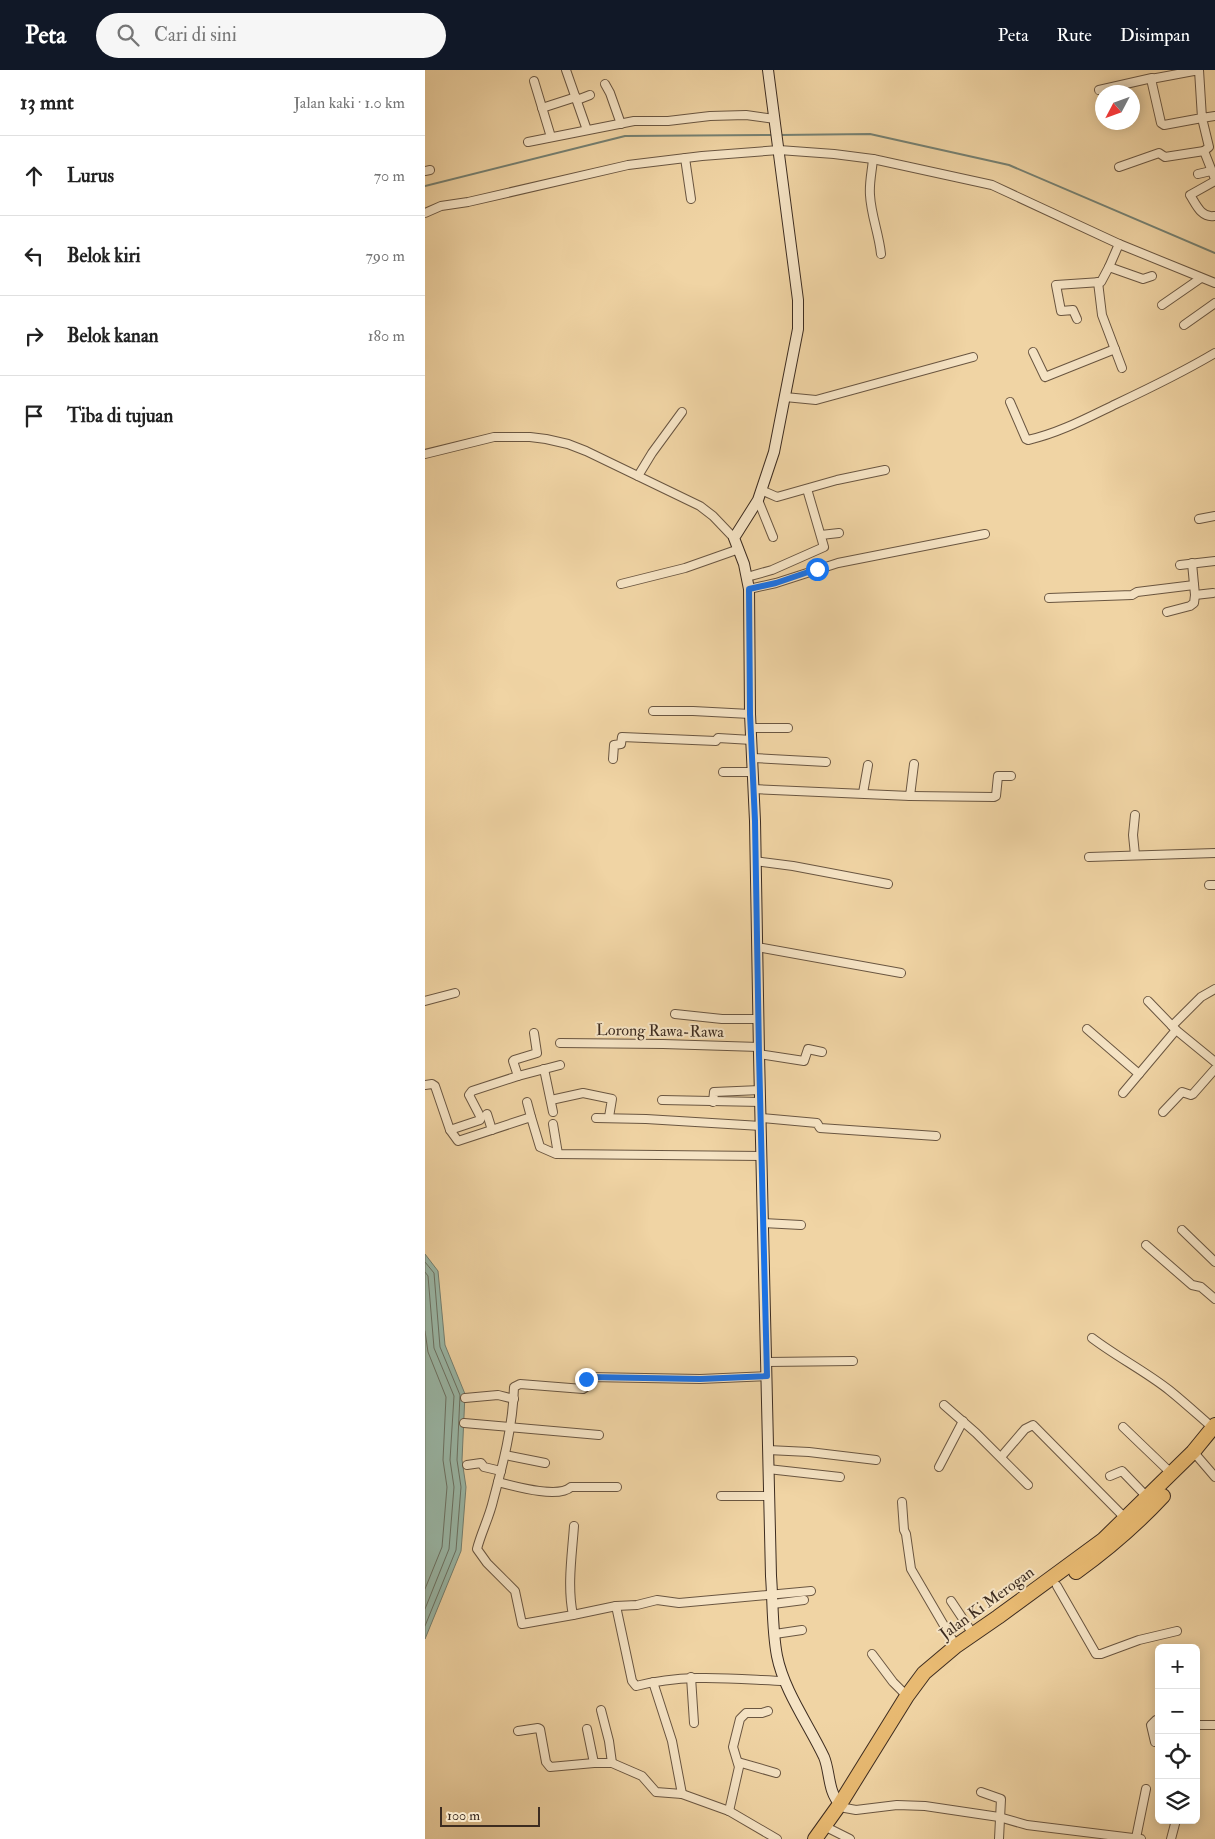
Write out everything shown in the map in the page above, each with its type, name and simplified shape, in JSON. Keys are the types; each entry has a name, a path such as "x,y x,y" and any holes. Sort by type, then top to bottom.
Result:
{"highway":[{"name":"Jalan Ki Merogan","path":"842,1806 907,1696 924,1673 973,1634 1088,1558 1110,1548 1133,1527 1197,1456 1214,1430"},
{"name":"Jalan Ki Merogan","path":"815,1839 826,1831 933,1676 960,1654 1057,1586 1088,1558 1214,1430"}],"street":[{"path":"566,70 587,130"},
{"path":"734,538 759,495 774,452 798,329 798,300 768,70"},
{"path":"1119,167 1159,153 1165,158 1203,151 1209,147 1203,118 1199,70 1121,85"},
{"path":"1152,78 1161,123 1164,125 1215,116"},
{"path":"534,80 551,137"},
{"path":"605,84 621,124"},
{"path":"543,108 590,95"},
{"path":"528,142 635,121 668,121 710,116 746,115 775,120"},
{"path":"425,212 441,206 468,202 628,165 778,147 873,159 992,185 1119,244 1215,283"},
{"path":"1203,151 1215,180 1190,195 1203,214 1208,217 1214,216"},
{"path":"685,158 691,199"},
{"path":"873,159 870,193 871,208 879,235 881,254"},
{"path":"1197,174 1211,171"},
{"path":"1077,319 1073,310 1061,311 1057,286 1102,281 1119,244"},
{"path":"1109,267 1143,279 1152,276"},
{"path":"1162,305 1201,278"},
{"path":"1098,282 1102,315 1122,368"},
{"path":"1184,325 1215,303"},
{"path":"1033,352 1045,377 1115,349"},
{"path":"1010,402 1028,440 1063,430 1156,386 1215,353"},
{"path":"785,397 816,400 973,357"},
{"path":"638,476 682,412"},
{"path":"425,453 494,437 530,437 568,444 700,506 713,516 734,538 739,549 749,589 750,714 753,758 768,1473 775,1634 777,1656 785,1681 824,1758 833,1794 842,1806 856,1810 897,1805 925,1806 999,1817 1027,1825 1138,1839 1146,1789"},
{"path":"759,495 777,497 837,480 885,470"},
{"path":"747,578 772,570 824,547 807,489"},
{"path":"759,495 773,537"},
{"path":"1199,519 1215,516"},
{"path":"821,535 839,533"},
{"path":"749,589 776,583 838,563 985,534"},
{"path":"621,584 685,568 739,549"},
{"path":"1180,566 1215,561"},
{"path":"1167,612 1193,605 1195,595 1192,563"},
{"path":"1049,598 1132,595 1137,592 1194,585"},
{"path":"1195,595 1213,592"},
{"path":"653,711 693,708 750,714"},
{"path":"751,728 788,728"},
{"path":"613,759 614,745 621,744 622,737 716,741 718,738 752,740"},
{"path":"753,758 826,762"},
{"path":"910,796 914,764"},
{"path":"863,793 868,765"},
{"path":"723,772 753,772"},
{"path":"753,789 910,796 994,797 996,796 998,776 1011,776"},
{"path":"1135,816 1133,835 1135,855"},
{"path":"1089,857 1215,852"},
{"path":"755,861 793,866 888,884"},
{"path":"757,947 901,973"},
{"path":"1123,1093 1201,997 1215,989"},
{"path":"425,1001 455,993"},
{"path":"1148,1001 1174,1028 1215,1062"},
{"path":"675,1014 722,1019 758,1019"},
{"path":"1087,1029 1139,1074"},
{"path":"518,1076 513,1061 537,1053 535,1033"},
{"name":"Lorong Rawa-Rawa","path":"560,1043 663,1044 759,1051 805,1061 808,1049 822,1052"},
{"path":"450,1130 479,1122 481,1118 469,1095 472,1091 560,1065"},
{"path":"544,1069 553,1112"},
{"path":"1163,1112 1182,1092 1193,1094 1215,1070"},
{"path":"425,1085 432,1084 435,1086 450,1130 453,1137 458,1141 531,1117"},
{"path":"713,1102 714,1092 760,1090"},
{"path":"551,1100 583,1093 612,1098 609,1118"},
{"path":"662,1100 761,1102"},
{"path":"527,1102 540,1147 546,1151 558,1154 762,1156"},
{"path":"487,1114 492,1130"},
{"path":"596,1118 817,1123 820,1128 936,1136"},
{"path":"553,1124 558,1154"},
{"path":"763,1223 801,1225"},
{"path":"1182,1230 1215,1262"},
{"path":"1146,1245 1192,1285 1201,1286 1215,1299"},
{"path":"1093,1338 1115,1356 1141,1370 1169,1390 1214,1430"},
{"path":"767,1362 853,1361"},
{"path":"767,1376 700,1379 589,1377 586,1379 586,1387 583,1389 520,1384 514,1387 511,1427 493,1502 478,1545 479,1552 515,1592 522,1624 657,1600 679,1603 721,1600 804,1600"},
{"path":"465,1398 498,1395 514,1399"},
{"path":"944,1405 1001,1457 1028,1485"},
{"path":"939,1467 963,1421"},
{"path":"464,1423 599,1435"},
{"path":"1001,1457 1025,1429 1033,1425 1126,1520"},
{"path":"1123,1427 1172,1474"},
{"path":"768,1450 809,1452 876,1460"},
{"path":"505,1455 545,1463"},
{"path":"1197,1456 1215,1477"},
{"path":"467,1465 481,1463 484,1467 501,1471"},
{"path":"1111,1476 1119,1472 1126,1474 1148,1498"},
{"path":"768,1473 840,1477"},
{"path":"497,1482 551,1492 567,1491 571,1487 617,1487"},
{"path":"721,1496 769,1495"},
{"path":"902,1502 904,1530 911,1569 956,1646"},
{"path":"573,1615 571,1575 574,1526"},
{"path":"1057,1586 1096,1654 1101,1654 1139,1640 1177,1631"},
{"path":"773,1599 811,1591"},
{"path":"951,1602 973,1634"},
{"path":"616,1606 633,1685 691,1677 785,1681"},
{"path":"775,1634 801,1630"},
{"path":"872,1654 893,1682 907,1696"},
{"path":"691,1677 694,1723"},
{"path":"653,1682 672,1741 683,1794"},
{"path":"601,1710 609,1741 612,1763"},
{"path":"729,1811 739,1767 733,1747 740,1718 746,1713 768,1711"},
{"path":"1155,1721 1151,1724 1155,1742"},
{"path":"1200,1725 1215,1725"},
{"path":"518,1731 540,1729 546,1762 550,1767 612,1763 642,1776 656,1792 683,1794 729,1811 777,1839"},
{"path":"587,1729 594,1763"},
{"path":"738,1762 776,1773"},
{"path":"981,1792 1001,1799 999,1839"},
{"path":"1171,1839 1175,1824"},
{"path":"826,1831 850,1839"}],"water":[{"path":"425,1254 438,1271 445,1345 465,1394 462,1460 466,1487 461,1551 425,1639"}],"waterway":[{"path":"779,135 870,134 1009,165 1215,253"},
{"path":"425,186 625,136 772,135"}],"route":[{"path":"586,1379 589,1377 700,1379 767,1376 755,821 750,714 749,589 776,583 817,569"}]}
